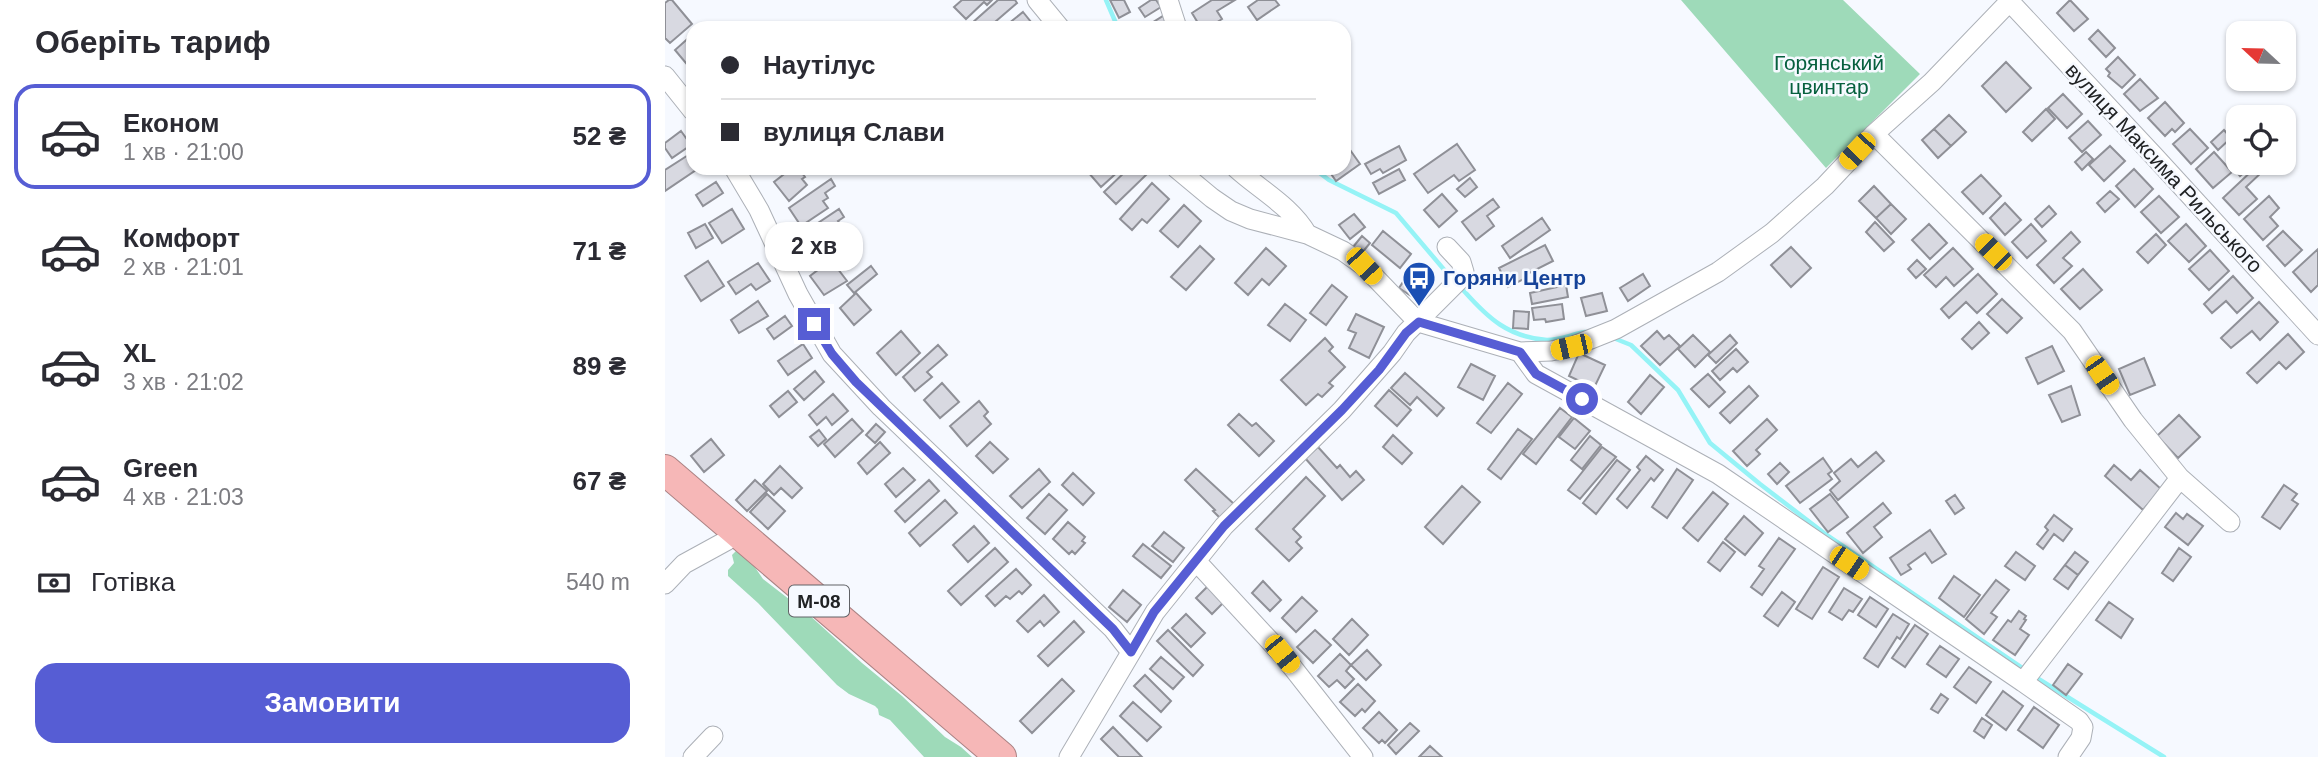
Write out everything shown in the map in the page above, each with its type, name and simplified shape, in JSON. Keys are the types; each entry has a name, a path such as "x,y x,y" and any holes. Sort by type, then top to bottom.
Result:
{"highway":[{"name":"М-08","path":"665,470 1001,757"}],"street":[{"path":"1037,0 1054,21"},
{"path":"1168,0 1175,21"},
{"path":"1184,175 1231,211 1307,234 1343,251 1364,266 1419,322 1520,352 1551,351 1594,339 1616,329 1745,254 1797,213 1874,134 1932,82 2010,1"},
{"name":"вулиця Максима Рильського","path":"2010,1 2318,335"},
{"path":"665,76 686,102"},
{"path":"1874,134 2072,331 2133,420 2180,478 2230,522"},
{"path":"738,175 759,209 798,294 832,354 881,407 1113,629 1131,652"},
{"path":"1244,175 1292,212 1307,234"},
{"path":"1069,757 1154,612 1224,526 1366,386 1406,333 1464,271 1461,262 1447,247"},
{"path":"1520,352 1536,374 1718,474 2079,721 2083,727 2081,738 2069,757"},
{"path":"2023,682 2180,478"},
{"path":"665,584 684,564 726,541 737,530"},
{"path":"1196,561 1282,654 1363,757"},
{"path":"693,757 713,736"}],"green space":[{"name":"Горянський цвинтар","path":"1681,0 1843,0 1920,74 1826,168"},
{"path":"736,551 752,563 763,579 807,613 945,737 972,757 924,757 890,720 879,715 875,706 837,685 758,603 728,576 728,570 734,563 732,555"}],"building":[{"path":"672,0 690,21 686,21 686,29 670,43 665,38 665,3"},
{"path":"962,0 992,0 987,5 984,2 966,19 954,7"},
{"path":"998,0 1015,0 1017,3 996,21 974,21"},
{"path":"1110,0 1124,0 1130,12 1119,18"},
{"path":"1151,0 1156,0 1161,7 1145,17 1139,8"},
{"path":"1212,0 1235,0 1217,11 1222,19 1219,21 1197,21 1192,13"},
{"path":"1258,0 1275,0 1279,5 1257,20 1248,7"},
{"path":"2070,0 2088,19 2074,31 2057,13"},
{"path":"1023,12 1030,21 1012,21"},
{"path":"2098,30 2115,48 2106,57 2089,39"},
{"path":"686,40 686,63 675,50"},
{"path":"2118,57 2135,75 2122,88 2108,76 2110,73 2106,69"},
{"path":"2006,62 2031,88 2006,112 1982,86"},
{"path":"2140,79 2158,98 2140,111 2124,94"},
{"path":"2063,94 2082,114 2067,128 2048,108"},
{"path":"2165,102 2184,123 2175,132 2172,129 2165,136 2148,118"},
{"path":"2046,109 2055,119 2032,141 2023,132"},
{"path":"1949,115 1966,132 1951,146 1934,129"},
{"path":"2088,121 2101,135 2082,152 2069,138"},
{"path":"1934,129 1951,146 1938,158 1922,140"},
{"path":"2190,129 2208,148 2191,164 2173,144"},
{"path":"2224,130 2226,132 2226,143 2218,150 2211,142"},
{"path":"681,131 686,138 686,148 672,158 665,148 665,143"},
{"path":"1457,144 1475,170 1459,181 1454,175 1428,193 1414,174"},
{"path":"1399,146 1406,160 1383,173 1380,169 1371,174 1365,164"},
{"path":"2110,146 2125,161 2104,181 2089,165"},
{"path":"1351,151 1360,164 1351,170"},
{"path":"2086,152 2093,159 2082,170 2075,162"},
{"path":"2214,152 2226,165 2226,175 2228,175 2213,188 2196,169"},
{"path":"686,156 686,175 689,175 665,191 665,170"},
{"path":"1399,169 1405,180 1379,194 1373,183"},
{"path":"2134,169 2153,189 2135,207 2116,186"},
{"path":"783,175 803,175 805,177 802,179 807,185 789,201 774,182"},
{"path":"1090,175 1114,175 1101,187"},
{"path":"1122,175 1146,175 1116,204 1104,192"},
{"path":"1332,175 1344,175 1336,181"},
{"path":"1981,175 2001,196 1983,214 1962,192"},
{"path":"2247,175 2259,175 2246,187 2257,199 2239,215 2223,198"},
{"path":"1470,178 1477,187 1465,197 1457,189"},
{"path":"831,179 835,186 825,193 828,198 823,201 828,208 801,226 789,208"},
{"path":"716,182 723,193 703,206 696,195"},
{"path":"1152,183 1169,199 1147,223 1142,219 1132,230 1120,219"},
{"path":"1874,186 1891,204 1876,218 1859,201"},
{"path":"2110,191 2119,199 2105,212 2097,203"},
{"path":"1442,194 1457,211 1439,227 1424,210"},
{"path":"2159,196 2179,217 2161,233 2141,212"},
{"path":"2269,196 2279,208 2270,217 2278,226 2263,240 2244,219"},
{"path":"1493,199 1499,207 1487,216 1494,226 1476,240 1462,222"},
{"path":"2005,203 2021,220 2005,235 1990,218"},
{"path":"1891,204 1906,219 1891,234 1876,218"},
{"path":"1184,205 1201,221 1178,247 1160,231"},
{"path":"2049,206 2056,214 2042,227 2035,219"},
{"path":"732,209 744,229 722,243 709,223"},
{"path":"839,209 844,217 838,221 842,227 815,250 803,233"},
{"path":"1354,214 1365,227 1350,239 1339,225"},
{"path":"1542,218 1550,230 1510,258 1502,246"},
{"path":"1875,222 1894,242 1884,251 1866,232"},
{"path":"705,224 713,238 696,248 688,233"},
{"path":"1929,224 1947,243 1930,259 1912,240"},
{"path":"2031,224 2046,241 2027,258 2012,242"},
{"path":"2186,224 2206,246 2189,262 2168,241"},
{"path":"1383,231 1411,254 1400,268 1372,245"},
{"path":"2283,231 2302,250 2285,266 2267,246"},
{"path":"2071,232 2080,242 2063,258 2072,266 2054,283 2037,265"},
{"path":"2156,234 2166,245 2148,263 2137,252"},
{"path":"1362,236 1370,243 1361,254 1353,247"},
{"path":"1545,245 1553,261 1508,287 1499,268"},
{"path":"1200,246 1214,259 1186,290 1171,277"},
{"path":"1791,247 1811,268 1791,287 1771,265"},
{"path":"1266,248 1286,266 1269,285 1262,279 1248,295 1235,283"},
{"path":"1953,248 1973,269 1954,286 1946,277 1936,287 1924,275"},
{"path":"2318,249 2318,285 2311,292 2293,272"},
{"path":"2210,250 2229,271 2209,290 2189,269"},
{"path":"831,260 847,281 824,295 810,276"},
{"path":"1917,260 1926,269 1916,278 1908,269"},
{"path":"708,261 724,286 701,301 685,276"},
{"path":"758,263 770,281 756,290 751,284 736,294 728,282"},
{"path":"871,266 877,274 854,293 847,285"},
{"path":"2083,269 2102,290 2080,309 2061,289"},
{"path":"1643,274 1650,286 1628,301 1620,288"},
{"path":"1978,274 1997,294 1977,313 1966,302 1949,318 1941,309"},
{"path":"2233,276 2253,298 2237,313 2226,301 2212,313 2204,304"},
{"path":"1403,282 1423,295 1419,301 1399,288"},
{"path":"1332,285 1347,297 1326,325 1310,313"},
{"path":"1566,285 1568,297 1532,304 1530,293"},
{"path":"856,293 871,310 854,325 840,308"},
{"path":"1602,293 1607,311 1586,316 1581,298"},
{"path":"2002,299 2022,318 2007,333 1987,314"},
{"path":"758,301 768,316 739,333 731,320"},
{"path":"2259,302 2278,322 2260,340 2252,331 2231,348 2221,338"},
{"path":"1285,304 1306,320 1290,341 1268,325"},
{"path":"1562,304 1564,319 1546,322 1545,319 1534,320 1532,308"},
{"path":"1514,311 1529,312 1528,329 1513,328"},
{"path":"1356,314 1384,327 1369,358 1349,348 1356,333 1348,330"},
{"path":"785,316 792,326 774,339 767,329"},
{"path":"1979,322 1989,333 1972,349 1962,339"},
{"path":"901,331 920,353 896,375 877,353"},
{"path":"1657,331 1664,339 1669,335 1680,346 1660,365 1641,346"},
{"path":"2288,334 2304,352 2286,369 2279,362 2257,383 2247,373"},
{"path":"1693,335 1710,352 1695,367 1678,349"},
{"path":"1730,335 1737,343 1716,363 1708,355"},
{"path":"1325,338 1333,347 1329,351 1345,367 1329,383 1333,386 1322,397 1318,394 1306,405 1281,380"},
{"path":"803,344 812,358 788,375 778,361"},
{"path":"938,345 947,355 927,372 932,377 915,391 903,377"},
{"path":"2052,346 2064,371 2038,384 2026,358"},
{"path":"1736,349 1748,362 1737,372 1733,368 1720,380 1712,371"},
{"path":"1579,353 1605,365 1594,388 1569,376"},
{"path":"2144,358 2155,385 2130,395 2119,369"},
{"path":"1471,364 1495,376 1483,400 1458,387"},
{"path":"815,371 824,382 804,400 794,389"},
{"path":"1405,373 1444,408 1437,416 1417,397 1410,405 1391,388"},
{"path":"1708,374 1725,392 1709,407 1691,389"},
{"path":"1650,375 1664,387 1641,414 1628,402"},
{"path":"942,383 959,402 940,418 924,400"},
{"path":"1508,383 1522,394 1491,433 1477,423"},
{"path":"1749,386 1758,396 1730,423 1720,413"},
{"path":"2071,386 2080,415 2062,422 2049,395"},
{"path":"1389,390 1411,410 1397,426 1375,406"},
{"path":"788,391 797,402 779,417 770,406"},
{"path":"833,394 848,411 832,425 826,417 817,425 809,415"},
{"path":"979,401 988,412 984,416 991,424 967,446 950,426"},
{"path":"1560,408 1572,417 1536,464 1523,454"},
{"path":"1239,414 1252,426 1256,423 1274,441 1259,456 1228,425"},
{"path":"2179,415 2200,437 2178,458 2157,436"},
{"path":"1574,418 1590,431 1575,449 1559,437"},
{"path":"852,419 863,431 835,457 824,444"},
{"path":"1767,419 1777,430 1756,450 1760,454 1747,466 1733,451"},
{"path":"876,424 885,432 875,443 866,435"},
{"path":"1518,429 1532,439 1501,479 1488,469"},
{"path":"819,430 826,439 818,446 810,437"},
{"path":"1393,435 1412,453 1402,464 1383,447"},
{"path":"1590,436 1601,445 1582,469 1571,460"},
{"path":"711,439 724,455 704,472 691,456"},
{"path":"880,442 890,453 867,474 858,463"},
{"path":"990,442 1008,459 993,473 976,456"},
{"path":"1318,447 1337,468 1340,465 1350,477 1356,471 1364,480 1342,500 1305,458"},
{"path":"1602,447 1616,457 1580,499 1568,490"},
{"path":"1876,452 1884,461 1838,500 1830,490 1840,481 1834,473 1851,459 1858,467"},
{"path":"1646,456 1663,470 1654,481 1651,478 1627,508 1617,499 1640,470 1637,467"},
{"path":"1823,458 1832,471 1828,474 1832,479 1800,503 1786,486"},
{"path":"1617,460 1630,470 1596,514 1583,503"},
{"path":"1780,463 1789,472 1777,484 1768,474"},
{"path":"2114,465 2131,480 2140,470 2161,489 2143,510 2105,476"},
{"path":"780,466 802,488 792,498 781,488 774,495 763,484"},
{"path":"903,468 915,480 896,497 885,484"},
{"path":"1039,469 1050,482 1022,508 1010,496"},
{"path":"1196,469 1234,504 1220,518 1185,480"},
{"path":"1677,469 1693,480 1667,518 1652,507"},
{"path":"1073,473 1094,493 1083,505 1062,485"},
{"path":"1306,477 1325,496 1293,529 1301,537 1296,542 1302,548 1289,561 1256,529"},
{"path":"755,480 767,491 747,511 736,500"},
{"path":"929,480 939,491 905,522 895,511"},
{"path":"2284,485 2297,494 2292,500 2298,504 2280,529 2262,517"},
{"path":"1462,486 1480,502 1443,544 1425,527"},
{"path":"1713,492 1728,504 1698,541 1683,528"},
{"path":"767,494 785,511 768,529 750,512"},
{"path":"1049,494 1067,510 1045,534 1027,518"},
{"path":"1830,494 1848,517 1828,532 1810,509"},
{"path":"1955,495 1964,508 1955,514 1946,501"},
{"path":"945,500 957,513 920,546 909,533"},
{"path":"1883,503 1891,513 1874,527 1882,537 1863,553 1847,533"},
{"path":"2176,513 2183,519 2187,514 2203,526 2188,545 2165,527"},
{"path":"2054,515 2072,529 2063,541 2054,534 2043,549 2037,544 2048,530 2045,527"},
{"path":"1744,516 1763,533 1745,555 1725,539"},
{"path":"1068,522 1085,537 1082,541 1085,543 1075,554 1072,551 1069,554 1053,539"},
{"path":"974,526 989,543 968,562 953,545"},
{"path":"1930,530 1946,554 1932,563 1925,553 1908,565 1911,569 1901,575 1890,558"},
{"path":"1164,532 1184,548 1173,562 1152,546"},
{"path":"1779,538 1795,549 1762,595 1751,587 1764,569 1759,566"},
{"path":"1723,542 1735,552 1720,571 1708,562"},
{"path":"1143,544 1171,566 1161,578 1133,556"},
{"path":"995,548 1008,562 961,605 948,591"},
{"path":"2179,548 2191,557 2173,581 2162,573"},
{"path":"2016,552 2035,566 2025,580 2005,566"},
{"path":"2075,552 2088,562 2078,575 2065,565"},
{"path":"2065,565 2078,575 2068,589 2054,579"},
{"path":"1823,567 1839,577 1812,619 1796,609"},
{"path":"1016,569 1031,585 1022,594 1019,591 1010,599 1006,596 995,606 986,596"},
{"path":"1954,576 1980,595 1964,617 1939,598"},
{"path":"1996,580 2009,590 1991,613 1997,617 1984,634 1966,619"},
{"path":"1263,581 1281,600 1270,611 1252,593"},
{"path":"1209,585 1225,601 1212,614 1196,598"},
{"path":"1844,588 1862,599 1853,612 1849,610 1842,620 1829,612"},
{"path":"1123,590 1141,605 1127,622 1109,607"},
{"path":"1782,592 1795,602 1778,626 1764,616"},
{"path":"1044,595 1059,612 1044,626 1040,621 1028,632 1017,621"},
{"path":"1302,597 1317,611 1296,632 1282,618"},
{"path":"1870,597 1888,609 1876,627 1858,615"},
{"path":"2109,602 2133,619 2121,638 2096,620"},
{"path":"2019,611 2026,616 2020,629 2029,635 2015,655 1993,640 2008,620 2011,622"},
{"path":"1186,614 1205,633 1191,647 1172,628"},
{"path":"1893,614 1909,624 1900,639 1897,637 1878,667 1864,658"},
{"path":"1352,619 1368,635 1349,655 1333,639"},
{"path":"1074,621 1084,632 1048,666 1038,656"},
{"path":"1915,625 1928,634 1905,667 1892,658"},
{"path":"1168,630 1203,665 1193,676 1157,641"},
{"path":"1315,630 1331,645 1313,663 1297,647"},
{"path":"1940,646 1959,659 1946,677 1927,664"},
{"path":"1367,650 1381,665 1366,680 1351,665"},
{"path":"1340,654 1351,665 1346,671 1354,679 1345,688 1337,680 1329,687 1318,676"},
{"path":"1161,657 1184,677 1173,689 1150,669"},
{"path":"2068,664 2082,674 2066,695 2053,685"},
{"path":"1969,667 1991,682 1976,703 1954,687"},
{"path":"1145,675 1171,701 1161,712 1134,686"},
{"path":"1062,679 1074,691 1032,733 1020,721"},
{"path":"1358,684 1375,701 1365,712 1362,709 1355,716 1340,702"},
{"path":"2003,691 2023,706 2006,730 1986,715"},
{"path":"1941,694 1948,699 1938,713 1931,709"},
{"path":"1133,702 1161,727 1147,741 1120,716"},
{"path":"2034,707 2059,725 2043,748 2018,730"},
{"path":"1379,712 1397,730 1385,743 1382,740 1379,743 1363,728"},
{"path":"1982,718 1992,725 1984,738 1974,731"},
{"path":"1410,723 1419,731 1396,754 1388,745"},
{"path":"1113,727 1142,757 1119,757 1101,739"},
{"path":"1430,746 1442,757 1419,757"}],"waterway":[{"path":"1106,0 1115,21"},
{"path":"1322,175 1396,213 1452,279"},
{"path":"1464,291 1491,318 1521,335 1547,340 1585,332"},
{"path":"1616,339 1631,345 1678,390 1710,443 1760,484 1824,533 2024,669"},
{"path":"2037,678 2164,757"}],"place":[{"name":"Горяни Центр","path":"1419,308"}],"route":[{"path":"814,324 832,354 856,382 1113,629 1131,652 1154,612 1224,526 1366,386 1406,333 1419,322 1520,352 1536,374 1582,399"}]}
